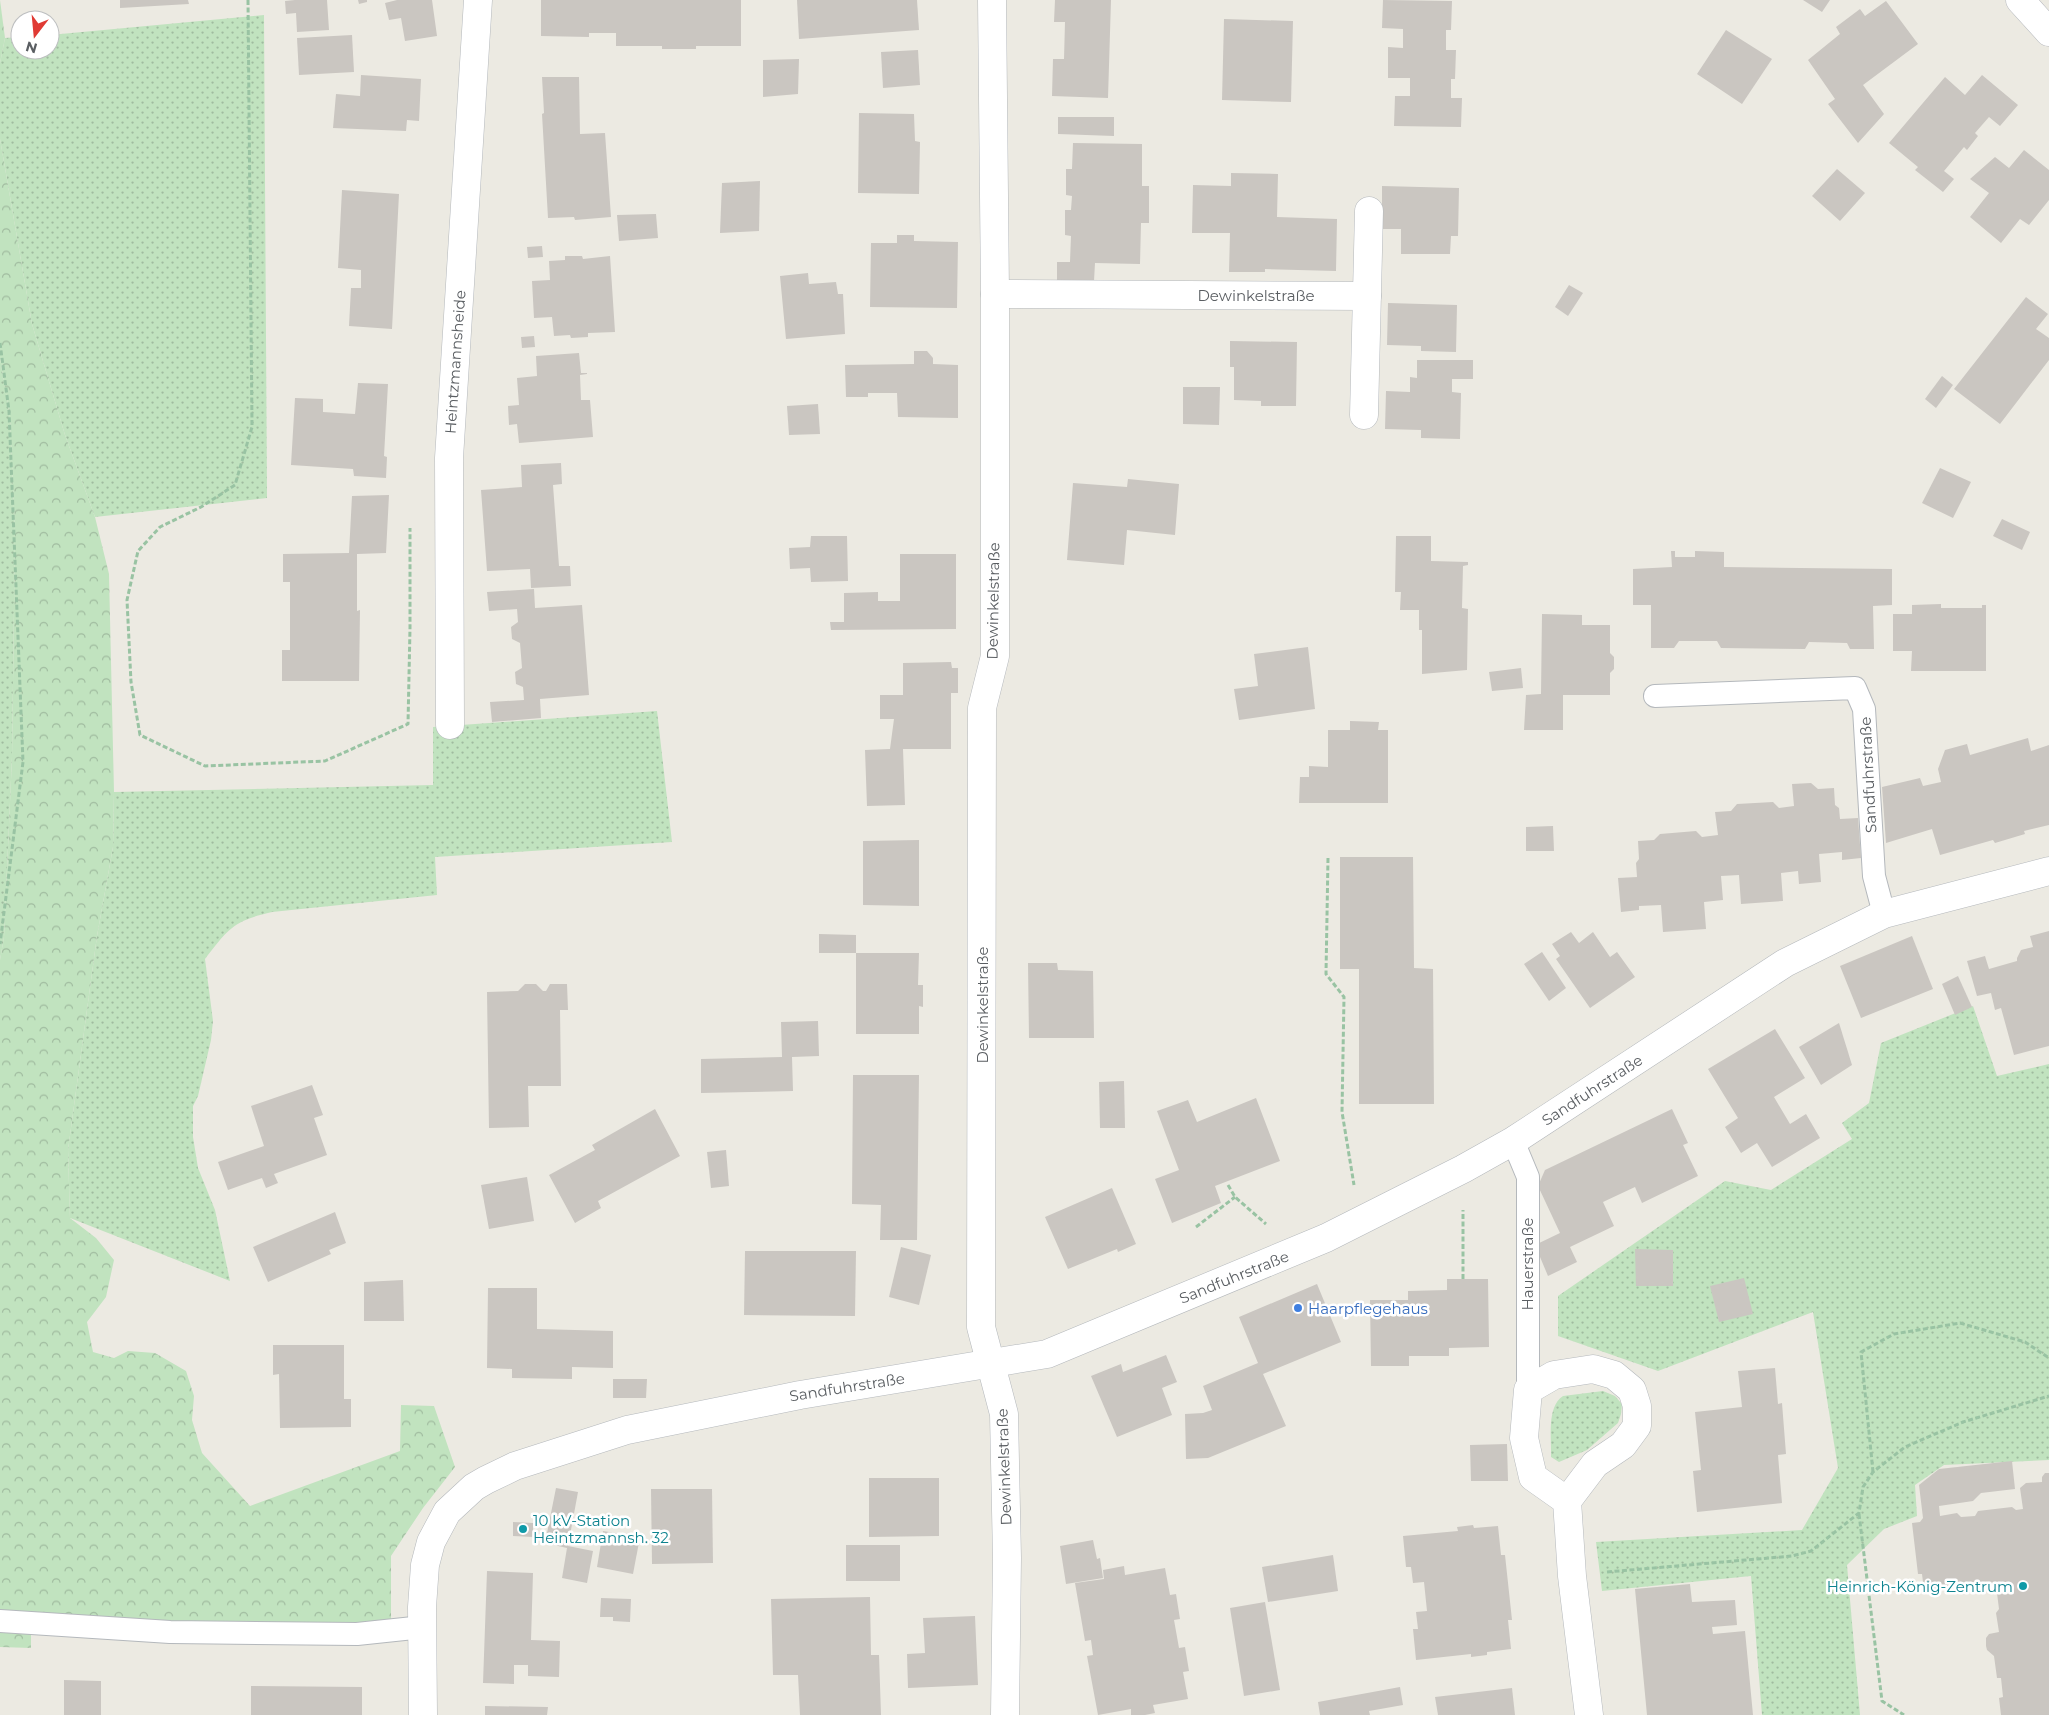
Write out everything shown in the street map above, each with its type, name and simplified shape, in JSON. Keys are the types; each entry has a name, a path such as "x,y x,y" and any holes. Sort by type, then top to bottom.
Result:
{"street":[{"name":"Heintzmannsheide","path":"450,725 449,458 478,0"},
{"name":"Dewinkelstraße","path":"992,0 995,294 995,656 982,708 981,1327 1004,1414 1006,1558 1005,1715"},
{"path":"2020,0 2049,32"},
{"path":"1364,415 1369,211"},
{"name":"Dewinkelstraße","path":"995,294 1367,296"},
{"name":"Sandfuhrstraße","path":"423,1627 422,1607 425,1565 432,1542 447,1512 474,1487 515,1466 627,1430 800,1394 1047,1354 1319,1242 1463,1169 1513,1141 1785,963 1884,914 2049,871"},
{"path":"1528,1390 1554,1375 1593,1369 1614,1375 1632,1390 1637,1406 1637,1426 1623,1445 1595,1464 1566,1501 1572,1576 1589,1715"},
{"name":"Hauerstraße","path":"1528,1390 1524,1438 1533,1477 1566,1501"},
{"path":"423,1627 423,1715"}],"lane":[{"name":"Sandfuhrstraße","path":"1655,696 1855,688 1864,709 1874,876 1884,914"},
{"name":"Hauerstraße","path":"1513,1141 1528,1177 1528,1390"},
{"path":"0,1621 170,1632 357,1634 423,1627"}],"path":[{"path":"248,0 252,427 235,485 201,507 160,527 138,551 127,600 131,682 140,735 205,766 325,761 408,724 410,528"},
{"path":"0,343 8,411 23,762 0,944"},
{"path":"1328,858 1326,974 1344,997 1342,1112 1360,1222"},
{"path":"1196,1227 1235,1196 1228,1185"},
{"path":"1463,1229 1463,1279"},
{"path":"1873,1472 1861,1352 1894,1334 1960,1323 2025,1342 2049,1358"},
{"path":"1904,1715 1882,1701 1859,1513 1863,1487 1873,1472 1905,1447 1963,1422 2049,1396"},
{"path":"1572,1576 1792,1556 1811,1551 1859,1513"}],"green space":[{"path":"0,0 5,38 0,63"},
{"path":"264,15 267,498 95,517 65,435 32,324 0,139 0,63 5,38 10,38 10,60 60,60 60,34"},
{"path":"0,139 32,324 65,435 95,517 109,574 114,792 113,847 97,936 68,1150 70,1218 96,1238 114,1260 106,1297 87,1322 93,1352 114,1358 128,1351 155,1353 186,1371 194,1396 192,1420 202,1453 250,1506 400,1451 401,1405 434,1406 455,1467 423,1508 391,1556 391,1640 31,1634 31,1648 0,1647 0,960 4,937 12,757 15,532 10,417 0,358"},
{"path":"0,358 10,417 15,532 12,757 4,937 0,960"},
{"path":"657,711 672,842 435,857 437,895 272,912 259,915 233,927 205,959 213,1021 211,1040 198,1096 193,1106 193,1137 198,1168 215,1210 230,1281 70,1218 68,1150 97,936 113,847 114,792 433,785 433,727"},
{"path":"1973,1006 1997,1076 2049,1064 2049,1460 1944,1465 1915,1485 1917,1516 1884,1529 1847,1565 1860,1715 1762,1715 1751,1576 1602,1591 1596,1542 1802,1530 1838,1468 1813,1312 1658,1371 1558,1336 1558,1296 1725,1181 1771,1190 1852,1139 1842,1123 1869,1103 1881,1043"},
{"path":"1603,1391 1615,1396 1622,1404 1618,1423 1587,1450 1559,1462 1551,1457 1552,1415 1558,1401 1563,1396"}],"building":[{"path":"120,0 188,0 189,4 120,8"},
{"path":"327,0 329,30 297,32 296,13 286,14 285,1"},
{"path":"358,0 367,0 367,2 359,4"},
{"path":"397,0 432,0 437,36 405,41 401,18 389,20 385,3"},
{"path":"541,0 741,0 741,46 696,46 696,49 662,49 662,46 616,46 616,33 589,33 589,37 541,36"},
{"path":"797,0 917,0 919,30 799,39"},
{"path":"1055,0 1111,0 1108,98 1052,96 1053,59 1064,59 1065,22 1054,22"},
{"path":"1383,0 1452,1 1451,30 1446,30 1446,50 1456,50 1455,79 1451,79 1451,98 1462,98 1461,127 1394,126 1395,96 1410,96 1410,78 1388,78 1388,47 1403,48 1403,29 1382,28"},
{"path":"1803,0 1830,0 1822,12"},
{"path":"1886,1 1918,44 1863,85 1884,114 1858,143 1828,104 1835,99 1808,60 1840,34 1836,27 1860,9 1865,16"},
{"path":"1224,19 1293,21 1291,102 1222,100"},
{"path":"1726,30 1772,59 1742,104 1697,74"},
{"path":"352,35 354,72 299,75 297,38"},
{"path":"918,50 920,85 883,88 881,52"},
{"path":"799,59 798,94 763,97 763,60"},
{"path":"361,75 421,79 419,121 407,120 406,131 333,128 336,94 360,96"},
{"path":"1982,75 2018,105 2000,126 1989,117 1975,133 1978,136 1967,150 1964,147 1944,171 1954,179 1943,192 1915,170 1918,167 1889,143 1945,77 1965,95"},
{"path":"542,77 579,77 580,134 605,133 611,217 575,220 574,217 548,218 542,114 544,113"},
{"path":"859,113 914,114 915,141 920,142 919,194 858,193"},
{"path":"1058,117 1114,117 1114,136 1058,134"},
{"path":"1073,143 1142,144 1142,186 1149,186 1149,223 1141,223 1140,264 1095,263 1094,281 1057,281 1057,262 1070,262 1071,236 1065,235 1065,210 1071,210 1072,196 1066,195 1066,169 1072,169"},
{"path":"2024,150 2049,170 2049,200 2029,225 2020,219 2001,243 1970,217 1989,193 1970,179 1995,157 2009,168"},
{"path":"1837,169 1865,193 1840,221 1812,196"},
{"path":"1231,173 1278,174 1277,217 1337,219 1336,271 1265,269 1265,272 1229,272 1230,233 1192,233 1193,185 1231,186"},
{"path":"760,181 759,231 720,233 722,183"},
{"path":"1382,186 1459,188 1458,236 1451,236 1450,254 1401,254 1401,229 1382,229"},
{"path":"342,190 399,194 392,329 349,326 351,288 361,288 361,270 338,268"},
{"path":"656,214 658,238 619,241 617,215"},
{"path":"897,235 914,235 914,241 958,242 957,308 870,307 871,243 897,243"},
{"path":"542,246 543,257 528,258 527,247"},
{"path":"565,256 582,256 583,259 610,256 615,332 588,333 588,337 554,336 552,317 534,318 532,281 550,280 549,261 565,260"},
{"path":"808,273 809,284 836,282 838,294 843,294 845,334 786,339 780,276"},
{"path":"1569,285 1583,293 1568,316 1555,307"},
{"path":"2026,297 2048,314 2036,329 2049,338 2049,360 2000,424 1954,389"},
{"path":"1388,303 1457,305 1456,352 1421,351 1421,346 1387,345"},
{"path":"534,336 535,347 522,348 521,337"},
{"path":"1230,341 1297,342 1296,406 1261,406 1261,401 1234,400 1234,367 1230,367"},
{"path":"914,351 927,351 933,358 933,364 958,365 958,418 898,417 897,393 868,393 868,397 846,397 845,365 914,364"},
{"path":"579,353 581,373 587,373 580,375 581,400 590,400 593,437 519,443 517,424 509,425 508,406 519,405 517,378 537,376 536,356"},
{"path":"1417,360 1473,360 1473,379 1452,379 1452,392 1461,393 1460,439 1421,438 1421,430 1385,429 1386,391 1410,392 1410,377 1417,378"},
{"path":"1942,376 1953,385 1936,408 1925,399"},
{"path":"358,383 388,384 384,456 387,457 386,478 354,476 353,469 291,465 295,398 323,399 323,412 355,414"},
{"path":"1183,387 1220,387 1219,425 1183,424"},
{"path":"818,404 820,434 789,435 787,406"},
{"path":"561,463 562,484 553,485 559,566 570,566 571,586 531,588 530,569 487,571 481,490 522,487 521,465"},
{"path":"1940,468 1971,482 1953,518 1922,503"},
{"path":"1128,479 1179,484 1175,535 1127,530 1124,565 1067,560 1073,483 1127,487"},
{"path":"389,495 386,553 357,554 357,611 360,610 359,681 282,681 282,650 290,650 290,582 283,582 283,554 349,553 352,496"},
{"path":"2002,519 2030,532 2022,550 1993,536"},
{"path":"811,536 847,536 848,581 811,582 810,568 790,569 789,548 810,547"},
{"path":"1396,536 1431,536 1431,561 1468,562 1468,565 1463,566 1462,608 1468,609 1467,670 1422,674 1422,630 1419,630 1419,610 1400,610 1401,592 1395,592"},
{"path":"1671,551 1675,551 1675,557 1695,557 1695,551 1724,552 1724,567 1892,569 1892,605 1873,606 1874,649 1850,649 1847,643 1809,642 1805,649 1721,648 1717,641 1679,641 1674,648 1651,648 1651,605 1633,605 1633,569 1672,567"},
{"path":"900,554 956,554 956,629 831,630 830,622 844,622 844,593 878,592 878,601 900,601"},
{"path":"534,589 535,608 582,605 589,695 540,699 541,718 492,722 490,702 524,700 523,687 516,684 515,672 522,668 520,643 512,639 511,627 518,622 517,609 489,611 487,592"},
{"path":"1941,604 1941,608 1982,608 1982,605 1986,605 1986,671 1911,671 1912,651 1893,651 1893,614 1912,614 1912,605"},
{"path":"1542,614 1582,615 1582,625 1610,625 1610,653 1614,657 1614,669 1610,673 1610,695 1563,695 1563,730 1524,730 1526,695 1541,694"},
{"path":"1308,647 1315,709 1239,720 1234,689 1258,686 1254,654"},
{"path":"951,662 952,668 958,668 958,693 951,693 951,749 903,749 905,805 867,806 865,750 890,749 894,719 880,719 880,695 903,695 903,663"},
{"path":"1521,668 1523,688 1492,691 1489,672"},
{"path":"1350,721 1379,722 1378,730 1388,730 1388,803 1299,803 1300,777 1309,777 1309,766 1328,767 1328,730 1350,730"},
{"path":"2028,738 2031,751 2049,745 2049,825 2024,831 2025,834 1995,843 1993,840 1940,855 1932,829 1886,843 1882,787 1920,778 1923,786 1941,782 1938,769 1945,750 1967,744 1970,755"},
{"path":"1811,783 1818,789 1834,788 1835,805 1839,808 1840,819 1858,818 1861,858 1842,860 1842,852 1819,854 1821,882 1799,884 1798,871 1781,873 1783,901 1741,904 1739,875 1721,876 1723,900 1704,902 1706,929 1663,932 1661,905 1639,906 1639,910 1621,912 1618,878 1637,877 1638,841 1654,840 1660,834 1696,831 1702,837 1718,835 1715,812 1731,811 1737,804 1773,802 1779,808 1794,806 1792,784"},
{"path":"1553,826 1554,851 1526,851 1526,827"},
{"path":"919,840 919,906 863,905 863,841"},
{"path":"1340,857 1413,857 1414,968 1433,969 1434,1104 1359,1104 1359,969 1340,969"},
{"path":"2049,931 2049,1046 2014,1055 2001,1008 1995,1010 1991,993 1977,996 1967,961 1985,956 1989,969 2017,961 2021,950 2033,947 2030,936"},
{"path":"1571,932 1579,943 1593,932 1610,957 1617,952 1635,977 1590,1008 1556,959 1560,956 1552,944"},
{"path":"819,934 856,935 856,953 819,953"},
{"path":"1912,936 1933,989 1861,1018 1840,966"},
{"path":"1542,952 1566,988 1549,1001 1524,964"},
{"path":"856,953 919,953 918,985 923,985 923,1007 919,1006 919,1034 856,1034"},
{"path":"1028,963 1057,963 1058,970 1093,971 1094,1038 1029,1038"},
{"path":"1958,976 1972,1007 1955,1015 1942,984"},
{"path":"525,984 536,984 543,991 546,991 550,984 567,984 568,1010 560,1010 561,1086 528,1086 529,1127 489,1128 487,992 518,991"},
{"path":"818,1021 819,1056 792,1057 793,1091 701,1093 701,1059 782,1057 781,1022"},
{"path":"1839,1023 1852,1065 1821,1085 1799,1047"},
{"path":"1775,1029 1805,1078 1774,1097 1790,1124 1806,1114 1820,1138 1772,1167 1757,1143 1741,1153 1725,1127 1738,1118 1708,1069"},
{"path":"853,1075 919,1075 917,1240 880,1240 881,1205 852,1204"},
{"path":"1124,1081 1125,1128 1100,1128 1099,1082"},
{"path":"312,1085 323,1115 314,1118 327,1155 274,1174 278,1183 266,1188 262,1178 228,1190 218,1162 264,1146 251,1106"},
{"path":"1256,1098 1280,1161 1215,1186 1221,1203 1172,1223 1155,1179 1179,1170 1157,1111 1188,1100 1197,1122"},
{"path":"655,1109 680,1156 598,1201 601,1208 575,1223 549,1175 595,1150 592,1145"},
{"path":"1672,1109 1688,1143 1683,1145 1698,1176 1642,1203 1635,1187 1603,1202 1614,1226 1570,1247 1577,1262 1548,1276 1535,1245 1560,1233 1538,1186 1545,1170"},
{"path":"726,1150 729,1186 711,1188 707,1152"},
{"path":"527,1177 534,1221 489,1229 481,1185"},
{"path":"1112,1188 1136,1244 1118,1252 1117,1249 1068,1269 1045,1217"},
{"path":"335,1212 346,1243 329,1250 331,1254 268,1282 253,1247"},
{"path":"901,1247 931,1255 919,1305 889,1297"},
{"path":"1635,1249 1673,1250 1673,1286 1636,1286"},
{"path":"745,1251 856,1251 855,1316 744,1315"},
{"path":"1744,1278 1753,1314 1719,1322 1710,1286"},
{"path":"1447,1279 1488,1279 1489,1347 1449,1348 1449,1356 1409,1356 1409,1366 1371,1366 1370,1300 1408,1300 1408,1291 1447,1290"},
{"path":"403,1280 404,1321 364,1321 364,1282"},
{"path":"1317,1284 1341,1342 1263,1374 1286,1426 1208,1458 1186,1459 1185,1414 1203,1413 1212,1410 1203,1386 1258,1363 1239,1317"},
{"path":"488,1288 537,1288 537,1329 613,1331 613,1368 572,1367 572,1379 512,1378 512,1369 487,1368"},
{"path":"273,1345 344,1345 344,1399 351,1399 351,1427 280,1428 279,1374 273,1375"},
{"path":"1166,1355 1177,1382 1162,1388 1172,1415 1117,1437 1091,1376 1121,1364 1123,1372"},
{"path":"1775,1368 1778,1404 1782,1403 1786,1454 1778,1455 1782,1503 1697,1512 1693,1471 1701,1470 1695,1412 1742,1407 1738,1371"},
{"path":"613,1379 647,1379 646,1398 613,1398"},
{"path":"1507,1444 1508,1481 1471,1481 1470,1445"},
{"name":"Heinrich-König-Zentrum","path":"2012,1461 2015,1489 1981,1493 1973,1501 1939,1506 1940,1516 1957,1513 1961,1517 1975,1516 1978,1511 2012,1507 2016,1510 2023,1509 2020,1488 2026,1483 2042,1482 2042,1477 2045,1473 2049,1473 2049,1715 2001,1715 1999,1698 2003,1697 2001,1678 1997,1678 1994,1656 1987,1650 1986,1646 1986,1638 1989,1634 1999,1632 1996,1613 1999,1609 1996,1585 1984,1586 1979,1583 1942,1588 1938,1593 1929,1593 1924,1590 1922,1574 1918,1574 1912,1523 1920,1522 1923,1518 1919,1485 1939,1469"},
{"path":"869,1478 939,1478 939,1536 869,1537"},
{"path":"556,1488 578,1492 568,1546 593,1551 587,1583 562,1578 567,1548 545,1543"},
{"path":"651,1489 712,1489 713,1563 652,1564"},
{"name":"10 kV-Station Heintzmannsh. 32","path":"513,1522 533,1523 533,1537 513,1536"},
{"path":"1473,1525 1474,1528 1498,1526 1501,1555 1505,1555 1512,1620 1508,1620 1511,1649 1487,1652 1487,1655 1471,1657 1471,1654 1416,1660 1413,1629 1418,1629 1416,1612 1427,1611 1424,1582 1413,1583 1411,1567 1406,1567 1403,1536 1458,1531 1457,1527"},
{"path":"603,1531 640,1537 633,1574 597,1567"},
{"path":"1093,1540 1097,1559 1100,1558 1103,1578 1066,1584 1060,1546"},
{"path":"846,1545 900,1545 900,1581 846,1581"},
{"path":"1333,1555 1338,1591 1268,1602 1262,1567"},
{"path":"1124,1566 1125,1575 1165,1568 1170,1595 1176,1594 1180,1619 1174,1620 1179,1648 1185,1647 1189,1671 1183,1672 1188,1699 1153,1705 1155,1713 1145,1715 1131,1715 1131,1709 1098,1715 1087,1656 1093,1655 1091,1640 1085,1641 1075,1583 1104,1579 1103,1570"},
{"path":"487,1571 533,1573 531,1640 560,1641 559,1677 528,1676 528,1665 514,1665 514,1684 483,1683"},
{"path":"1690,1584 1692,1602 1735,1600 1737,1625 1712,1627 1713,1634 1745,1631 1753,1715 1647,1715 1635,1589"},
{"path":"870,1597 871,1655 879,1655 881,1715 800,1715 798,1675 773,1675 771,1599"},
{"path":"601,1598 631,1599 630,1622 613,1621 613,1617 600,1617"},
{"path":"1265,1602 1280,1690 1244,1696 1230,1608"},
{"path":"975,1616 978,1685 908,1688 907,1654 925,1653 923,1618"},
{"path":"64,1680 101,1681 101,1715 64,1715"},
{"path":"251,1686 362,1687 362,1715 251,1715"},
{"path":"1400,1687 1403,1705 1369,1711 1370,1715 1320,1715 1318,1702"},
{"path":"1512,1688 1515,1715 1438,1715 1435,1697"},
{"path":"485,1706 548,1707 547,1715 485,1715"}],"place":[{"name":"Haarpflegehaus","path":"1298,1308"},
{"name":"10 kV-Station Heintzmannsh. 32","path":"523,1529"},
{"name":"Heinrich-König-Zentrum","path":"2023,1586"}]}
